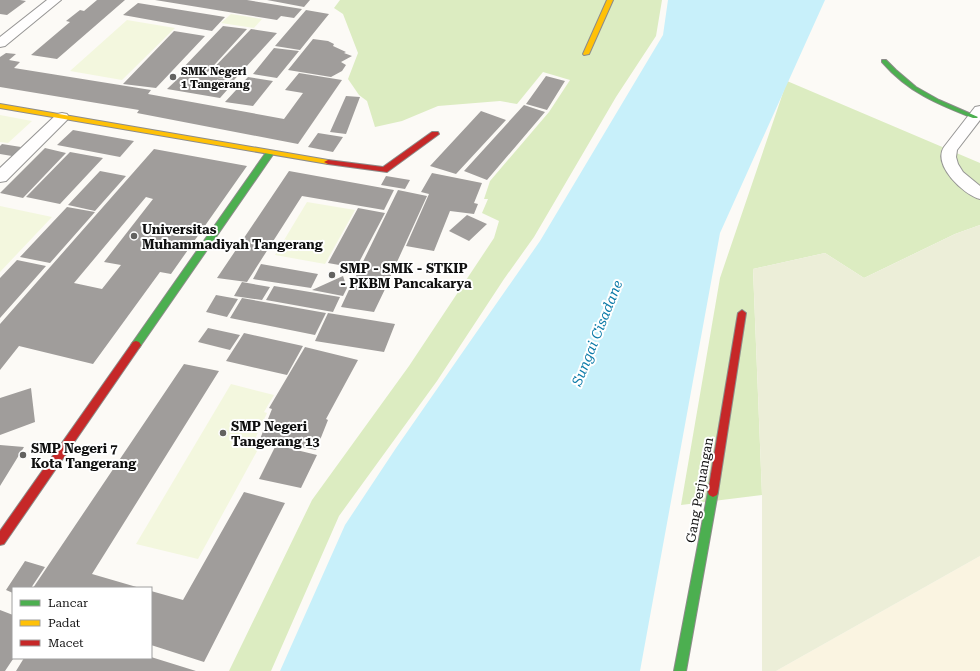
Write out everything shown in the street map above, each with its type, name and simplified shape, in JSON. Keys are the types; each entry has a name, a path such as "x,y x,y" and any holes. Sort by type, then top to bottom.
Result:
{"street":[{"path":"0,43 55,0"},
{"path":"586,54 610,0"},
{"path":"884,61 890,69 910,88 920,94 977,113 949,150 948,156 952,170 980,194"},
{"path":"0,106 270,153 384,170 435,134"},
{"path":"0,177 62,117"},
{"path":"0,540 270,153"},
{"name":"Gang Perjuangan","path":"680,671 716,473 742,313"}],"shaded area":[{"path":"980,556 980,671 776,671"}],"green space":[{"path":"340,0 662,0 656,36 616,97 534,237 504,279 437,381 339,516 271,671 229,671 312,500 409,366 494,238 499,221 482,213 488,199 484,199 490,181 549,112 570,80 543,72 517,104 500,101 438,106 402,121 375,127 367,101 359,95 348,79 358,53 343,14 334,8"},
{"path":"231,14 262,19 254,28 221,23"},
{"path":"127,20 175,28 122,80 70,71"},
{"path":"787,81 980,163 980,225 955,234 864,278 825,253 753,269 762,495 681,505 720,278"},
{"path":"0,115 32,121 8,143 0,142"},
{"path":"307,202 355,210 325,264 275,255"},
{"path":"0,206 52,217 0,272"},
{"path":"980,225 980,556 776,671 762,671 762,495 753,269 825,253 864,278 955,234"},
{"path":"231,384 274,395 264,412 267,413 255,439 262,442 198,559 136,544"}],"water":[{"name":"Sungai Cisadane","path":"668,0 825,0 720,233 640,671 280,671 345,525 396,448 540,241 663,35"}],"building":[{"path":"0,0 26,1 7,15 0,14"},
{"path":"97,0 125,0 57,59 31,55 70,22 66,21 80,10 84,11"},
{"path":"155,0 247,0 302,9 294,18 281,16 277,20"},
{"path":"267,0 310,0 304,7"},
{"path":"138,3 225,17 212,31 123,15"},
{"path":"306,10 329,14 300,50 275,46"},
{"path":"223,26 247,29 207,73 182,69"},
{"path":"251,29 277,33 234,80 212,77 235,81 220,98 167,89 184,73 206,76"},
{"path":"174,31 205,36 156,88 123,84"},
{"path":"313,39 328,41 334,44 333,46 346,52 344,53 352,56 341,62 346,65 342,71 331,77 288,70"},
{"path":"274,48 299,51 277,78 253,74"},
{"path":"6,53 16,54 9,60 20,62 14,68 151,90 148,94 284,119 303,93 285,90 299,73 342,80 298,144 137,113 139,110 0,87 0,57"},
{"path":"546,76 565,81 547,110 526,104"},
{"path":"248,77 273,81 253,106 225,102"},
{"path":"346,96 360,97 346,134 330,132"},
{"path":"524,105 545,112 487,180 464,171"},
{"path":"481,111 506,120 456,174 430,166"},
{"path":"73,130 134,141 120,157 57,145"},
{"path":"318,133 343,137 333,152 308,147"},
{"path":"2,144 21,147 12,156 0,154 0,146"},
{"path":"45,148 66,153 23,198 0,193"},
{"path":"154,149 247,166 171,274 160,272 93,364 19,346 0,370 0,324","holes":["146,197 153,199 104,262 121,265 102,289 74,283"]},
{"path":"70,152 103,158 60,204 26,197"},
{"path":"100,171 126,176 95,211 68,205"},
{"path":"289,171 394,190 384,210 302,196 247,282 217,278"},
{"path":"432,173 482,183 474,203 478,204 474,214 450,211 434,251 406,246 429,194 421,192"},
{"path":"386,176 410,180 405,189 381,185"},
{"path":"398,190 427,196 387,284 355,278"},
{"path":"67,207 95,212 50,263 20,257"},
{"path":"358,208 385,213 356,268 328,263"},
{"path":"467,215 487,224 469,241 449,231"},
{"path":"17,260 46,266 0,318 0,278"},
{"path":"261,264 318,274 311,288 253,279"},
{"path":"343,276 347,288 343,296 312,290"},
{"path":"354,279 387,285 374,312 341,307"},
{"path":"242,282 270,287 262,300 234,296"},
{"path":"274,286 340,297 333,312 266,300"},
{"path":"216,295 238,299 227,317 206,312"},
{"path":"242,298 326,313 315,335 230,318"},
{"path":"328,313 395,324 384,352 315,341"},
{"path":"208,328 240,335 230,350 198,342"},
{"path":"244,333 303,346 287,375 226,361"},
{"path":"305,347 358,360 326,419 328,420 316,450 260,439 272,409 269,408"},
{"path":"184,364 219,371 92,574 137,587 34,587"},
{"path":"31,388 35,422 0,435 0,398"},
{"path":"0,445 24,447 0,486"},
{"path":"276,445 317,455 301,488 259,479"},
{"path":"244,492 285,503 204,662 152,645 152,591 183,600"},
{"path":"25,561 45,567 32,587 12,587 12,593 6,590"},
{"path":"0,610 12,615 13,659 5,671 0,671"},
{"path":"152,657 196,671 16,671 23,659 152,659"}],"traffic: fast":[{"path":"884,61 893,72 914,89 949,107 975,117"},
{"path":"136,345 270,153"},
{"path":"680,671 713,492"}],"traffic: slow":[{"path":"586,54 610,0"},
{"path":"0,106 328,162"}],"traffic: jam":[{"path":"328,162 384,170 435,134"},
{"path":"713,492 742,313"},
{"path":"0,540 136,345"}],"place":[{"name":"SMK Negeri 1 Tangerang","path":"173,77"},
{"name":"Universitas Muhammadiyah Tangerang","path":"134,236"},
{"name":"SMP - SMK - STKIP - PKBM Pancakarya","path":"332,275"},
{"name":"SMP Negeri Tangerang 13","path":"223,433"},
{"name":"SMP Negeri 7 Kota Tangerang","path":"23,455"}]}
